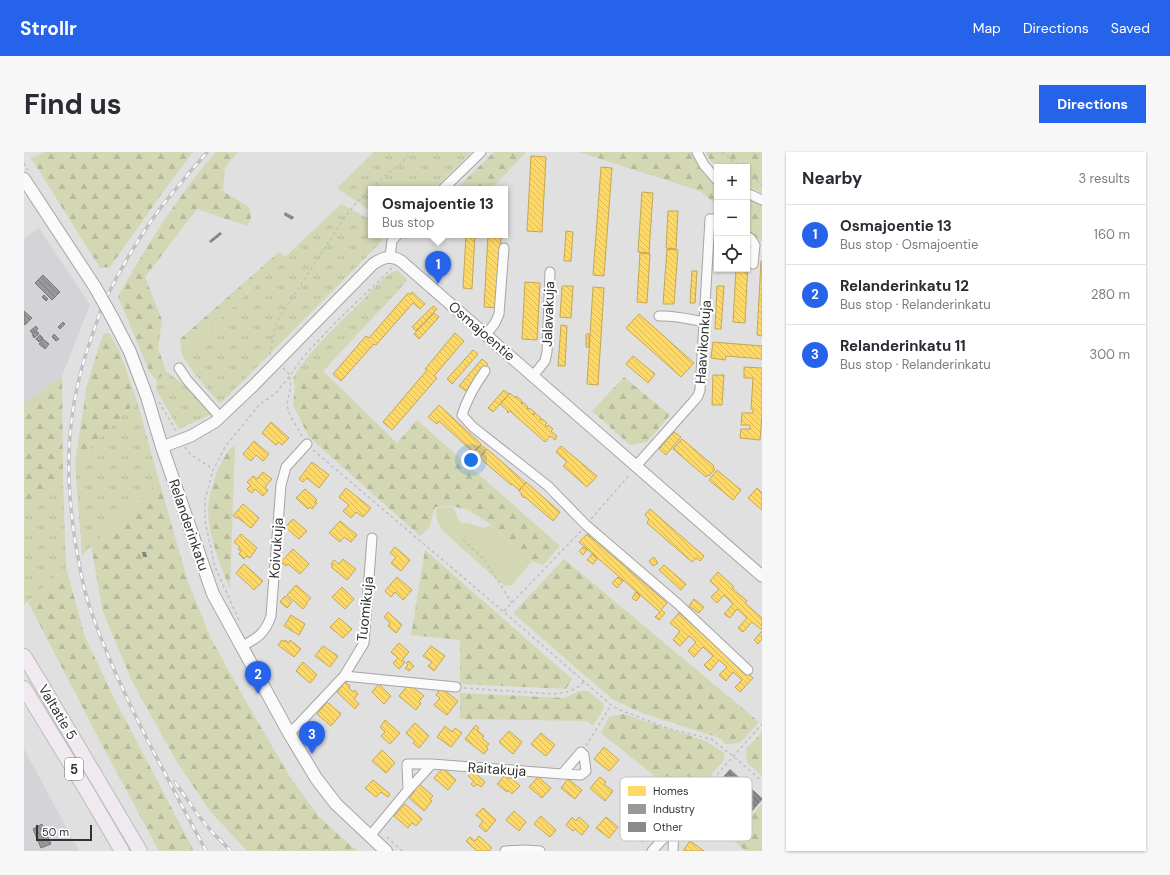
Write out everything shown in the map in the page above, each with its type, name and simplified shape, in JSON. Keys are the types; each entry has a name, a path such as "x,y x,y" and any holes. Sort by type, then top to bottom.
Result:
{"highway":[{"name":"Valtatie 5","path":"24,656 140,851"},
{"name":"Valtatie 5","path":"24,688 122,851"}],"main road":[{"name":"Relanderinkatu","path":"24,179 95,287 130,352 147,397 162,447 213,594 241,647 289,732 325,791 336,804 386,851"}],"street":[{"path":"446,186 481,152"},
{"path":"697,152 704,165 714,177"},
{"path":"750,194 762,200"},
{"name":"Haavikonkuja","path":"636,466 698,396 700,390 713,219"},
{"path":"162,447 191,436 215,422 253,386 373,264 379,260 391,262 392,241 394,238"},
{"path":"750,240 755,246 753,264"},
{"path":"486,335 495,323 499,314 504,248"},
{"name":"Osmajoentie","path":"391,262 396,257 400,260 762,576"},
{"name":"Jalavakuja","path":"533,376 545,361 547,352 550,272"},
{"path":"659,316 679,317 704,322"},
{"path":"179,368 220,417"},
{"path":"485,371 472,390 462,415 473,427 548,486 582,524 678,604 748,670"},
{"name":"Koivukuja","path":"241,647 262,633 271,616 280,485 286,467 307,444"},
{"name":"Tuomikuja","path":"289,732 297,726 344,676 364,643 372,538"},
{"path":"344,676 456,687"},
{"path":"562,774 581,752"},
{"name":"Raitakuja","path":"408,790 407,764 432,764 581,775 586,771 584,755 581,752"},
{"path":"370,836 408,790 432,764"},
{"path":"652,851 661,841"},
{"path":"673,841 673,851"},
{"path":"505,851 540,851"}],"path":[{"path":"722,152 737,164"},
{"path":"373,186 408,156"},
{"path":"750,175 762,185"},
{"path":"270,357 277,321 343,220 356,203 368,191"},
{"path":"239,620 215,567 205,520 205,500 213,470 225,447 260,404 275,394 304,356 391,262"},
{"path":"281,366 290,376 290,391 287,399 288,410 307,444 611,705 620,710 670,728 711,739 762,781"},
{"path":"186,447 190,454 213,470"},
{"path":"504,612 636,466"},
{"path":"463,540 484,558 512,603"},
{"path":"456,687 552,694 564,693 572,690 581,685 584,681"},
{"path":"581,752 585,748 611,705"},
{"path":"715,777 762,724"},
{"path":"385,836 402,851"}],"shaded area":[{"path":"39,228 90,305 62,376 24,404 24,239"},
{"path":"24,749 79,851 24,851"}],"green space":[{"path":"44,152 193,152 110,267 100,268 31,158"},
{"path":"216,152 238,152 225,167 223,191 249,207 251,218 247,226 197,209 145,277 162,320 158,348 166,371 157,381 149,371 118,296 151,240 188,186"},
{"path":"374,152 472,152 437,186 368,186 368,209 337,188"},
{"path":"494,152 526,152 494,186 459,186"},
{"path":"579,152 691,152 705,175 714,183 714,203 700,191"},
{"path":"706,152 762,152 762,193 750,187 750,164 714,164 709,159"},
{"path":"750,200 762,206 762,242 750,232"},
{"path":"341,204 368,218 368,238 381,238 383,240 220,404 194,373 182,355"},
{"path":"279,252 285,257 182,355 180,339"},
{"path":"397,270 408,280 323,371 308,372 295,387 293,377 316,347 378,284 392,272"},
{"path":"109,333 119,350 137,401 75,463 87,385 103,334"},
{"path":"166,371 210,406 212,414 179,429 156,390 157,381"},
{"path":"323,371 397,443 417,420 560,546 543,565 532,561 490,524 468,510 452,506 435,507 429,528 420,536 309,437 293,405 295,387 308,372"},
{"path":"62,376 63,481 24,514 24,404"},
{"path":"624,377 670,415 647,442 630,445 592,411"},
{"path":"137,401 159,481 82,555 75,463"},
{"path":"235,444 230,589 219,561 210,531 208,507 211,490 218,469 225,456"},
{"path":"63,481 66,567 24,605 24,514"},
{"path":"159,481 188,582 210,637 290,777 320,818 357,851 247,851 210,811 177,762 132,681 103,612 91,546"},
{"path":"453,507 457,518 462,524 467,523 484,528 490,525 532,561 512,585 504,586 443,531 437,521 436,508"},
{"path":"425,550 572,679 566,689 460,684 460,640 411,635"},
{"path":"564,559 759,722 740,743 725,744 720,738 642,713 612,699 513,613"},
{"path":"66,567 85,637 114,698 194,851 159,851 28,602"},
{"path":"580,691 588,691 603,703 604,708 593,726 587,721 460,719 460,693 564,698"},
{"path":"623,714 706,741 724,753 724,760 709,777 656,777 601,733 609,717"},
{"path":"762,732 762,776 747,763 746,749"},
{"path":"762,804 762,851 746,851 734,841 752,841 752,815"}],"building: Homes":[{"path":"531,156 546,157 542,232 527,231"},
{"path":"601,167 612,168 604,276 593,275"},
{"path":"642,192 653,193 649,253 638,252"},
{"path":"668,211 678,211 676,249 666,248"},
{"path":"566,231 573,232 571,261 564,261"},
{"path":"466,238 475,238 472,289 463,288"},
{"path":"488,238 501,238 497,308 484,307"},
{"path":"667,249 678,250 674,304 663,304"},
{"path":"640,253 650,254 647,303 637,302"},
{"path":"762,261 762,336 757,335"},
{"path":"692,271 697,271 695,303 690,303"},
{"path":"736,272 747,272 745,323 733,322"},
{"path":"525,282 540,283 537,340 522,339"},
{"path":"562,286 573,286 571,318 560,317"},
{"path":"717,286 724,286 721,329 715,329"},
{"path":"593,287 604,288 598,385 587,384"},
{"path":"412,292 425,304 420,309 413,303 376,345 374,344 341,381 333,374 366,336 369,338 408,293 410,295"},
{"path":"433,306 437,309 416,331 412,327"},
{"path":"434,313 439,317 419,339 414,334"},
{"path":"639,314 694,363 681,377 626,328"},
{"path":"561,325 567,326 565,366 558,366"},
{"path":"455,333 464,341 434,376 437,378 392,430 383,422 427,370 425,369"},
{"path":"586,334 589,334 589,347 586,347"},
{"path":"713,342 762,346 762,359 726,356 725,360 711,358"},
{"path":"473,350 478,354 452,384 447,379"},
{"path":"633,356 655,374 648,383 626,364"},
{"path":"482,359 488,364 466,391 459,386"},
{"path":"744,367 762,368 762,416 760,440 740,438 741,429 750,429 750,425 741,425 742,413 753,413 753,409 751,409 753,378 744,378"},
{"path":"713,375 724,375 722,405 712,405"},
{"path":"504,390 509,394 493,412 488,408"},
{"path":"510,393 515,398 516,396 522,401 521,403 522,404 523,402 528,409 529,408 535,412 533,414 534,415 535,413 541,418 540,420 542,419 547,423 545,425 547,427 548,425 553,429 551,431 557,436 555,440 550,436 545,442 510,411 508,413 507,412 508,411 500,404"},
{"path":"439,405 481,444 473,452 439,421 437,424 428,417"},
{"path":"271,422 289,438 282,445 279,442 276,445 262,433"},
{"path":"674,432 681,437 666,455 659,449"},
{"path":"682,439 714,466 713,467 715,469 709,476 708,475 706,477 673,449"},
{"path":"254,441 269,454 263,461 256,455 251,461 243,454"},
{"path":"481,445 486,449 479,458 473,453"},
{"path":"561,446 597,476 587,487 563,466 567,462 556,452"},
{"path":"487,449 526,483 519,490 512,484 511,485 480,458"},
{"path":"312,462 329,475 319,488 307,478 303,482 299,479"},
{"path":"717,470 741,490 733,500 709,480"},
{"path":"263,472 272,479 265,487 268,490 263,496 255,489 252,493 247,489 251,485 247,482 253,476 257,479"},
{"path":"526,482 560,512 553,521 521,495 522,494 519,491"},
{"path":"346,488 371,508 363,517 356,512 351,518 343,511 349,505 339,497"},
{"path":"757,488 762,493 762,510 748,498"},
{"path":"305,489 317,500 315,502 317,503 312,509 310,507 308,509 296,498"},
{"path":"243,504 259,518 251,528 237,517 236,518 233,516"},
{"path":"650,509 704,556 700,561 696,558 692,562 647,523 649,519 645,515"},
{"path":"293,519 307,531 299,539 285,527"},
{"path":"340,521 357,535 351,542 344,537 340,542 329,533"},
{"path":"241,534 257,548 250,558 247,556 244,559 239,554 241,551 238,549 240,547 234,542"},
{"path":"587,534 667,603 661,610 665,613 659,620 655,617 660,612 579,542"},
{"path":"395,547 410,560 401,571 391,563 396,557 390,553"},
{"path":"583,547 587,550 583,555 579,551"},
{"path":"293,549 309,564 300,574 288,564 286,566 281,562"},
{"path":"592,554 597,559 593,564 587,560"},
{"path":"654,557 658,563 653,566 649,561"},
{"path":"343,559 356,569 347,580 331,567 334,560 339,564"},
{"path":"244,564 263,581 254,590 236,573"},
{"path":"664,565 686,584 681,590 659,570"},
{"path":"718,572 734,587 732,588 747,601 745,603 762,618 762,630 752,622 743,632 738,628 747,618 737,609 730,618 724,614 733,604 724,595 717,603 711,597 719,589 710,581"},
{"path":"397,577 412,590 403,600 395,592 391,597 385,591"},
{"path":"618,577 623,581 617,588 612,583"},
{"path":"296,585 311,598 303,609 287,595"},
{"path":"342,587 354,599 345,609 332,597"},
{"path":"636,592 640,596 636,601 632,598"},
{"path":"285,596 292,602 287,608 280,602"},
{"path":"694,599 704,607 699,613 689,606"},
{"path":"388,612 402,625 396,633 388,626 390,623 384,617"},
{"path":"679,613 753,678 740,692 735,687 742,680 733,672 726,681 719,675 727,667 719,660 710,671 704,665 713,656 703,647 694,657 688,651 696,642 689,636 680,646 673,640 680,631 670,623"},
{"path":"291,615 305,624 299,635 284,626"},
{"path":"339,618 352,629 343,638 330,627"},
{"path":"762,631 762,639 758,644 754,640"},
{"path":"282,640 289,643 290,640 301,649 294,657 278,645"},
{"path":"399,643 409,652 402,660 405,662 399,669 393,663 398,658 391,652"},
{"path":"323,646 338,656 330,667 315,656"},
{"path":"431,646 445,656 434,671 428,666 432,662 423,656"},
{"path":"409,661 414,666 409,671 405,668 408,665 406,663"},
{"path":"303,662 317,675 310,683 296,671"},
{"path":"345,682 350,686 349,688 353,692 355,690 358,694 354,699 359,704 355,709 337,692"},
{"path":"379,684 391,696 384,704 372,692"},
{"path":"409,684 424,696 419,701 421,703 416,710 399,696"},
{"path":"441,688 458,701 447,715 434,705 440,698 436,695"},
{"path":"327,702 341,714 331,726 317,714"},
{"path":"385,720 400,733 390,744 381,736 385,732 380,727"},
{"path":"415,723 429,736 419,748 413,743 415,741 406,733"},
{"path":"476,725 479,728 477,730 484,736 482,738 489,744 486,747 488,749 484,754 465,739"},
{"path":"445,726 452,732 455,728 462,733 451,747 437,737"},
{"path":"509,731 522,742 513,754 499,742"},
{"path":"541,733 555,745 546,756 531,744"},
{"path":"604,747 619,760 609,771 594,759"},
{"path":"382,750 395,763 386,773 372,761"},
{"path":"443,768 456,780 448,790 434,778"},
{"path":"473,771 485,782 481,787 477,784 474,787 471,784 474,781 468,776"},
{"path":"505,775 509,779 510,777 520,786 512,794 497,784"},
{"path":"538,777 551,788 542,798 529,787"},
{"path":"600,777 606,782 604,784 613,791 605,801 590,788"},
{"path":"568,779 582,790 575,799 561,788"},
{"path":"373,780 390,794 388,797 381,792 376,797 365,788"},
{"path":"418,783 433,796 430,799 432,801 424,811 409,798 415,791 412,789"},
{"path":"405,804 422,819 416,826 412,823 408,828 394,816"},
{"path":"483,808 496,820 486,832 479,826 483,821 476,815"},
{"path":"514,811 526,822 519,831 506,820"},
{"path":"541,816 556,830 550,837 534,824"},
{"path":"572,817 576,821 579,817 589,826 582,835 575,829 573,831 566,825"},
{"path":"606,817 618,827 609,838 596,828"},
{"path":"479,836 492,848 489,851 477,851 466,841 470,837 475,841"},
{"path":"690,841 704,851 683,851"}],"building: Industry":[{"path":"43,275 60,292 52,300 35,283"},
{"path":"44,295 48,299 46,301 42,297"},
{"path":"24,311 32,318 25,325 24,324"},
{"path":"63,322 65,324 60,329 58,327"},
{"path":"36,326 38,329 32,333 30,331"},
{"path":"37,331 39,334 34,338 32,334"},
{"path":"54,334 59,339 56,341 52,337"},
{"path":"40,335 43,338 39,342 36,339"},
{"path":"43,339 49,344 45,349 39,344"},
{"path":"42,824 51,844 41,848 33,829"}],"building: Other":[{"path":"285,212 294,217 292,220 284,215"},
{"path":"220,232 222,234 211,243 209,241"},
{"path":"142,552 146,552 147,557 143,557"},
{"path":"730,769 739,777 723,777"},
{"path":"752,789 762,798 752,812"}],"railway":[{"path":"206,851 158,761 128,700 89,605 74,533 70,495 69,461 71,424 77,387 87,350 102,307 139,239 159,210 207,152"},
{"path":"175,782 198,815 231,851"}],"place":[{"name":"Osmajoentie 13","path":"438,284"},
{"name":"Relanderinkatu 12","path":"258,694"},
{"name":"Relanderinkatu 11","path":"312,754"}]}
